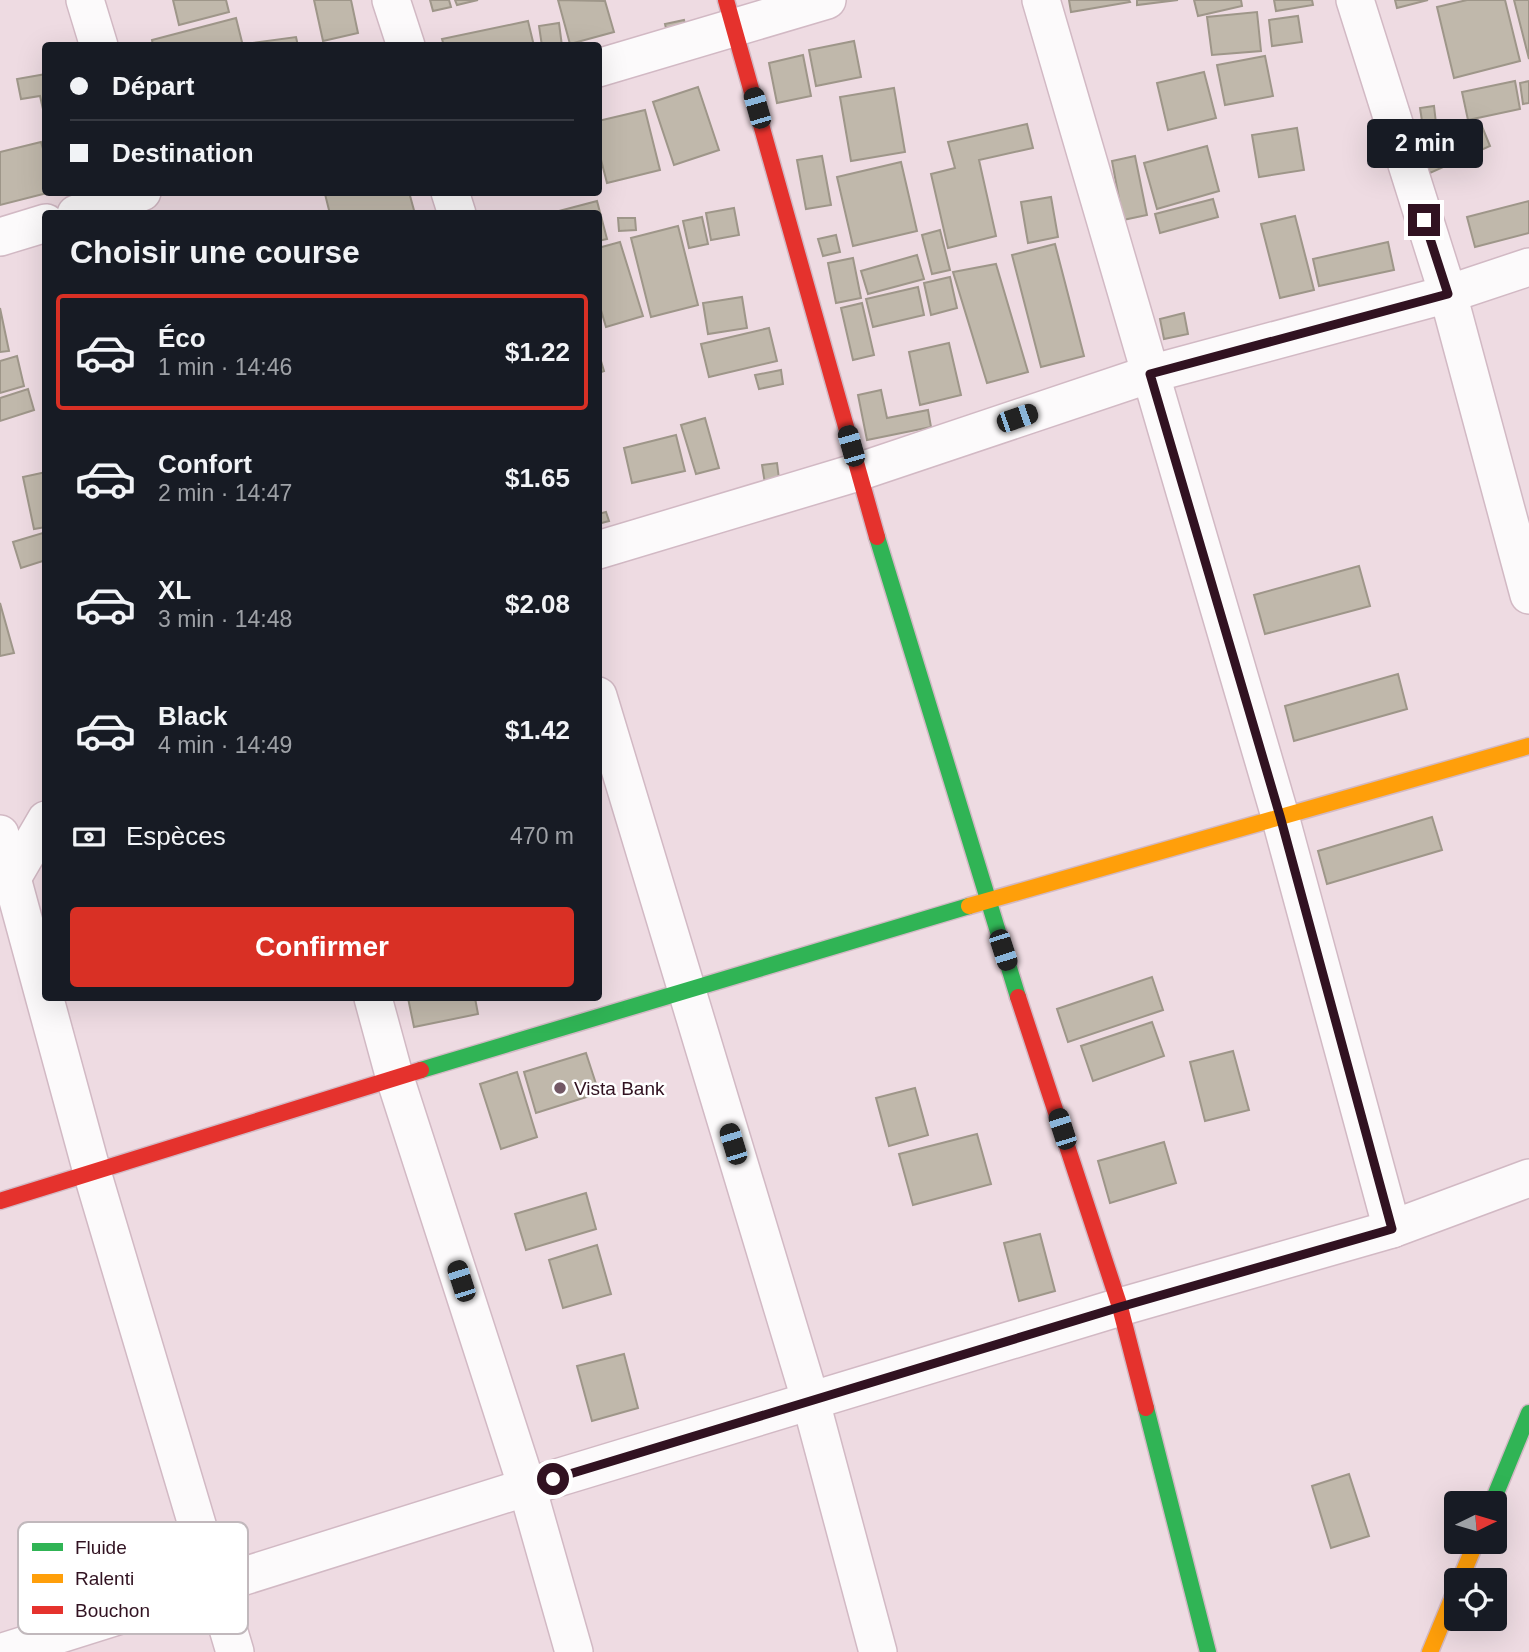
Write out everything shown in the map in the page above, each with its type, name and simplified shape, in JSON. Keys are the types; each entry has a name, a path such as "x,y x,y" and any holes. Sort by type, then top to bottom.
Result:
{"street":[{"path":"85,0 98,42"},
{"path":"391,0 404,42"},
{"path":"602,66 731,15 827,0"},
{"path":"1041,0 1280,816 1392,1229"},
{"path":"1355,0 1448,294 1529,595"},
{"path":"731,15 858,472 986,899 1120,1307 1208,1652"},
{"path":"88,210 132,196"},
{"path":"0,237 42,224"},
{"path":"602,549 858,472 1150,374 1448,294 1529,267"},
{"path":"602,709 811,1402 878,1652"},
{"path":"0,1201 394,1076 686,988 986,899 1529,746"},
{"path":"6,881 42,826"},
{"path":"0,834 6,881 195,1522"},
{"path":"374,1001 394,1076 527,1487 574,1652"},
{"path":"248,1575 527,1487 1120,1307 1392,1229 1529,1178"},
{"path":"1497,1491 1529,1413"},
{"path":"1430,1652 1444,1618"},
{"path":"3,1652 61,1634"},
{"path":"230,1634 236,1652"}],"building":[{"path":"173,0 226,0 229,12 179,25"},
{"path":"314,0 351,0 358,33 323,41"},
{"path":"430,0 449,0 451,7 433,11"},
{"path":"455,0 478,0 457,5"},
{"path":"558,0 605,1 614,32 569,42"},
{"path":"1069,0 1129,0 1130,2 1071,12"},
{"path":"1137,0 1178,0 1137,5"},
{"path":"1194,0 1241,0 1242,6 1198,16"},
{"path":"1274,0 1312,0 1313,5 1276,11"},
{"path":"1395,0 1428,0 1397,8"},
{"path":"1467,0 1505,0 1520,61 1454,78 1437,7"},
{"path":"1514,0 1529,0 1529,59"},
{"path":"1257,12 1261,51 1212,55 1207,17"},
{"path":"1298,16 1302,42 1272,46 1269,20"},
{"path":"236,18 242,42 152,42"},
{"path":"684,20 688,37 669,41 665,24"},
{"path":"528,21 533,42 443,42 442,39"},
{"path":"559,23 561,42 541,42 539,26"},
{"path":"296,37 297,42 259,42"},
{"path":"854,41 861,77 816,86 809,50"},
{"path":"803,55 811,96 777,103 769,63"},
{"path":"1265,56 1273,96 1225,105 1217,65"},
{"path":"1204,72 1216,118 1168,130 1157,83"},
{"path":"42,75 42,105 40,96 21,99 17,79"},
{"path":"1515,81 1520,109 1468,120 1462,92"},
{"path":"1529,81 1529,103 1523,104 1520,83"},
{"path":"698,87 719,150 674,165 653,102"},
{"path":"894,88 905,152 851,161 840,97"},
{"path":"1434,106 1437,132 1424,134 1420,108"},
{"path":"645,110 660,170 607,183 602,164 602,120"},
{"path":"1027,124 1033,148 979,160 996,236 948,248 931,174 955,168 948,142"},
{"path":"1481,124 1490,146 1430,173 1420,150"},
{"path":"1297,128 1304,170 1259,177 1252,135"},
{"path":"41,142 42,194 0,205 0,152"},
{"path":"1207,146 1219,191 1157,209 1144,163"},
{"path":"822,156 831,205 806,209 797,160"},
{"path":"1135,156 1147,215 1123,220 1112,161"},
{"path":"901,162 917,231 853,246 837,177"},
{"path":"326,196 410,196 414,210 329,210"},
{"path":"1051,197 1058,237 1028,243 1021,202"},
{"path":"1213,199 1218,217 1160,233 1155,214"},
{"path":"597,201 599,210 563,210"},
{"path":"1529,201 1529,233 1475,247 1467,217"},
{"path":"734,208 739,235 711,240 706,213"},
{"path":"1295,216 1314,290 1280,298 1261,224"},
{"path":"702,217 708,244 689,248 683,221"},
{"path":"618,218 635,218 636,230 619,231"},
{"path":"602,220 607,239 602,240"},
{"path":"678,226 698,305 651,317 631,238"},
{"path":"940,230 950,270 932,274 922,235"},
{"path":"836,235 840,252 823,256 818,239"},
{"path":"620,242 643,316 606,327 602,314 602,247"},
{"path":"1388,242 1394,270 1319,286 1313,259"},
{"path":"1055,244 1084,356 1041,367 1012,255"},
{"path":"917,255 924,279 868,294 861,271"},
{"path":"853,258 861,298 836,303 828,263"},
{"path":"996,264 1028,372 987,383 953,272"},
{"path":"950,277 957,308 931,315 924,283"},
{"path":"918,287 924,315 873,327 866,299"},
{"path":"742,297 747,328 708,334 703,303"},
{"path":"862,303 874,355 853,360 841,308"},
{"path":"0,308 9,351 0,352"},
{"path":"1184,313 1188,334 1164,339 1160,319"},
{"path":"769,328 777,361 709,377 701,344"},
{"path":"949,343 961,395 920,405 909,352"},
{"path":"17,356 24,386 0,393 0,361"},
{"path":"781,370 783,384 759,389 755,375"},
{"path":"28,389 34,410 0,421 0,398"},
{"path":"881,390 887,418 928,410 931,427 867,440 858,395"},
{"path":"705,418 719,468 696,474 681,425"},
{"path":"676,435 685,471 632,483 624,448"},
{"path":"777,463 780,487 766,490 762,465"},
{"path":"42,473 42,528 34,529 23,477"},
{"path":"606,512 609,521 602,523 602,513"},
{"path":"42,533 42,561 21,568 13,542"},
{"path":"1359,566 1370,606 1265,634 1254,595"},
{"path":"0,603 14,653 0,656"},
{"path":"1398,674 1407,709 1294,741 1285,706"},
{"path":"1432,817 1442,850 1327,884 1318,851"},
{"path":"1152,977 1163,1010 1068,1042 1057,1009"},
{"path":"409,1001 476,1001 478,1014 414,1027"},
{"path":"1152,1022 1164,1056 1093,1081 1081,1046"},
{"path":"1233,1051 1249,1110 1205,1121 1190,1062"},
{"path":"586,1053 599,1093 536,1113 524,1072"},
{"path":"517,1072 537,1137 501,1149 480,1084"},
{"path":"915,1088 928,1135 889,1146 876,1098"},
{"path":"977,1134 991,1184 913,1205 899,1154"},
{"path":"1164,1142 1176,1183 1110,1203 1098,1161"},
{"path":"586,1193 596,1229 526,1250 515,1214"},
{"path":"1040,1234 1055,1291 1019,1301 1004,1243"},
{"path":"597,1245 611,1294 563,1308 549,1260"},
{"path":"624,1354 638,1408 592,1421 577,1366"},
{"path":"1349,1474 1369,1536 1331,1548 1312,1486"}],"traffic: fast":[{"path":"877,537 1018,997"},
{"path":"421,1070 969,906"},
{"path":"1146,1408 1208,1652"},
{"path":"1497,1491 1529,1413"}],"traffic: slow":[{"path":"969,906 1529,746"},
{"path":"1465,1568 1471,1554"},
{"path":"1430,1652 1444,1618"}],"traffic: jam":[{"path":"726,0 877,537"},
{"path":"1018,997 1120,1307 1146,1408"},
{"path":"0,1201 421,1070"}],"place":[{"name":"Vista Bank","path":"560,1088"}],"route":[{"path":"553,1479 1120,1307 1392,1229 1280,816 1150,374 1448,294 1424,220"}]}
